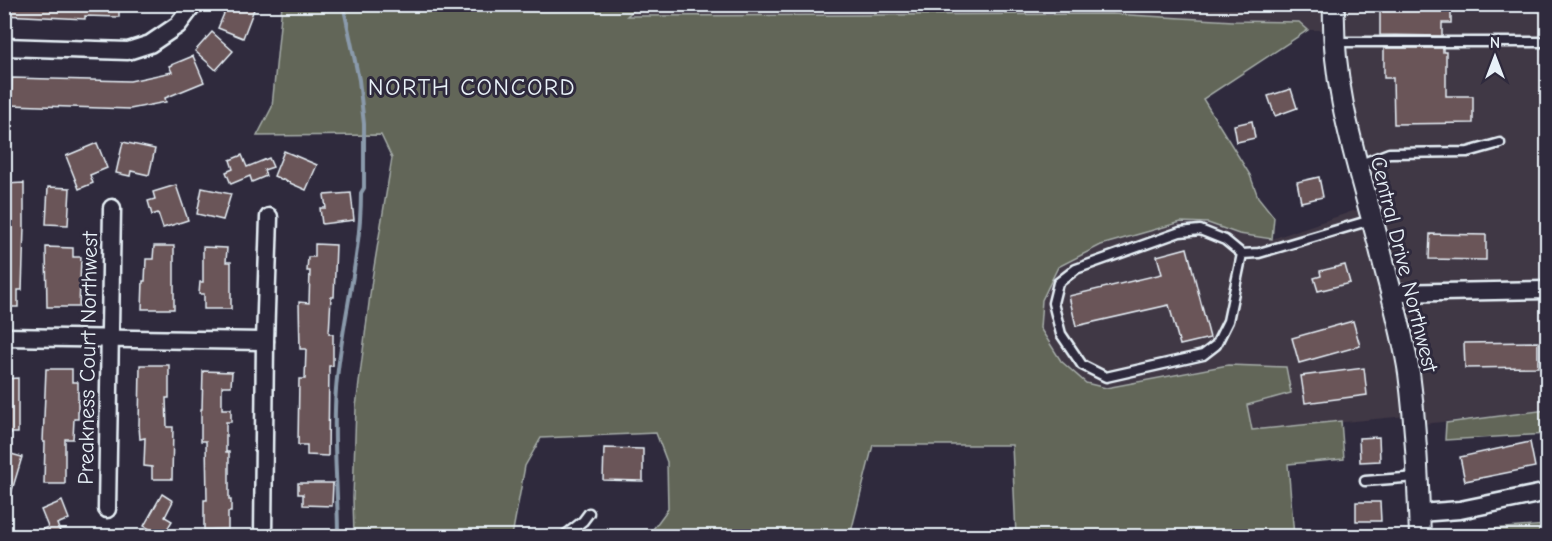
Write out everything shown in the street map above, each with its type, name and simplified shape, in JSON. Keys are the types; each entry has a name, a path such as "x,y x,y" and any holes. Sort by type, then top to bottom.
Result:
{"street":[{"path":"4,47 128,51 150,44 178,25 194,4"},
{"name":"Central Drive Northwest","path":"1334,4 1335,62 1347,128 1372,219 1408,371 1418,477 1420,537"},
{"name":"Preakness Court Northwest","path":"107,509 112,208"},
{"path":"263,537 269,217"},
{"path":"1390,293 1548,290"},
{"path":"4,337 266,341"},
{"path":"1419,513 1460,510 1548,492"}],"lane":[{"path":"1333,42 1548,42"},
{"path":"1357,165 1389,153 1468,152 1500,142"},
{"path":"1242,254 1228,321 1216,345 1203,356 1106,377 1082,365 1061,334 1053,303 1058,283 1076,268 1180,232 1200,230 1225,240 1242,254 1259,253 1372,219"},
{"path":"1365,481 1418,477"},
{"path":"564,537 584,521 589,513"}],"shaded area":[{"path":"641,4 1323,5 1323,30 1308,30 1299,22 1233,21 1112,14 626,16"},
{"path":"1341,5 1547,5 1547,410 1424,424 1415,358 1398,275 1347,87"},
{"path":"1359,209 1383,294 1400,373 1406,416 1252,431 1246,405 1228,366 1106,389 1086,383 1061,361 1039,328 1042,300 1058,267 1101,245 1181,222 1208,223 1239,234 1272,239"}],"green space":[{"path":"641,4 627,16 1112,14 1233,21 1299,22 1308,30 1203,99 1250,175 1258,197 1274,217 1272,239 1239,234 1208,223 1181,222 1101,245 1058,267 1042,300 1040,328 1061,361 1086,383 1106,388 1228,365 1286,367 1291,393 1247,405 1252,430 1341,421 1344,459 1288,464 1294,536 1016,536 1012,445 873,445 850,536 648,536 668,509 667,462 656,433 541,438 525,466 512,536 354,536 356,407 372,279 392,158 381,135 257,136 272,107 282,5"},
{"path":"1547,410 1547,434 1445,440 1446,423"},
{"path":"1547,525 1547,536 1451,536 1451,532"}],"building":[{"path":"4,4 119,4 119,17 85,16 85,19 4,15"},
{"path":"228,4 256,4 243,38 218,28"},
{"path":"1451,8 1451,23 1442,23 1442,36 1380,35 1380,9"},
{"path":"212,32 233,51 216,70 195,51"},
{"path":"1384,48 1443,48 1443,52 1446,52 1446,96 1473,96 1473,123 1394,124 1393,78 1384,78"},
{"path":"193,56 204,82 165,98 166,102 130,109 11,105 12,78 130,81 172,72 169,66"},
{"path":"1291,89 1297,108 1275,116 1268,96"},
{"path":"1252,121 1255,138 1237,142 1234,125"},
{"path":"123,142 155,149 149,175 131,171 130,176 116,173"},
{"path":"97,143 107,168 90,175 93,183 79,189 66,156"},
{"path":"284,151 317,165 306,190 274,176"},
{"path":"242,155 247,167 269,158 273,167 264,170 266,176 252,182 250,176 231,184 226,172 233,169 230,160"},
{"path":"1319,177 1323,197 1301,202 1297,182"},
{"path":"24,183 22,290 18,290 18,307 4,307 4,184"},
{"path":"176,185 188,220 163,228 158,213 152,215 148,201 155,199 153,192"},
{"path":"48,187 70,188 68,225 46,224"},
{"path":"202,188 231,194 223,220 197,214"},
{"path":"351,193 354,220 322,224 320,208 326,208 324,195"},
{"path":"1430,234 1486,235 1486,260 1429,259"},
{"path":"315,244 336,245 334,297 331,297 329,334 333,334 333,366 329,366 328,456 307,455 307,445 298,445 299,379 305,379 306,349 300,349 299,302 309,303 308,257 315,257"},
{"path":"154,246 174,246 174,309 142,309 146,259 153,259"},
{"path":"46,247 73,248 73,257 81,257 79,307 47,307"},
{"path":"203,247 227,248 226,262 231,262 231,309 204,309 204,294 199,294 200,282 203,282"},
{"path":"1187,248 1210,338 1180,345 1169,305 1076,326 1069,296 1162,274 1157,256"},
{"path":"1345,265 1350,283 1318,291 1314,278 1321,276 1320,271"},
{"path":"1353,321 1360,346 1299,363 1292,338"},
{"path":"1538,342 1538,367 1465,368 1464,343"},
{"path":"140,365 169,365 169,398 166,398 167,427 173,427 172,479 152,479 152,467 144,466 145,438 140,439 139,426"},
{"path":"1364,368 1367,395 1305,403 1301,376"},
{"path":"46,369 72,369 72,382 78,382 78,419 74,419 73,439 65,439 65,484 44,484"},
{"path":"203,371 232,372 231,386 222,386 222,409 231,409 231,422 226,422 226,452 229,452 229,500 231,500 228,529 204,530 204,500 207,500 206,441 201,441"},
{"path":"18,378 18,433 4,433 4,379"},
{"path":"1379,437 1380,461 1360,462 1359,438"},
{"path":"1530,442 1535,467 1465,481 1460,457"},
{"path":"604,448 643,449 643,481 603,480"},
{"path":"4,452 22,457 7,507 4,507"},
{"path":"298,483 333,483 332,506 303,505 303,494 298,494"},
{"path":"162,494 173,501 165,517 172,521 163,536 144,526"},
{"path":"62,501 69,519 57,524 62,537 25,537 48,527 41,510"},
{"path":"1356,502 1380,502 1381,521 1356,521"}],"waterway":[{"path":"338,536 336,389 358,243 361,193 364,188 364,124 359,80 343,4"}],"district":[{"name":"NORTH CONCORD","path":"472,87"}]}
